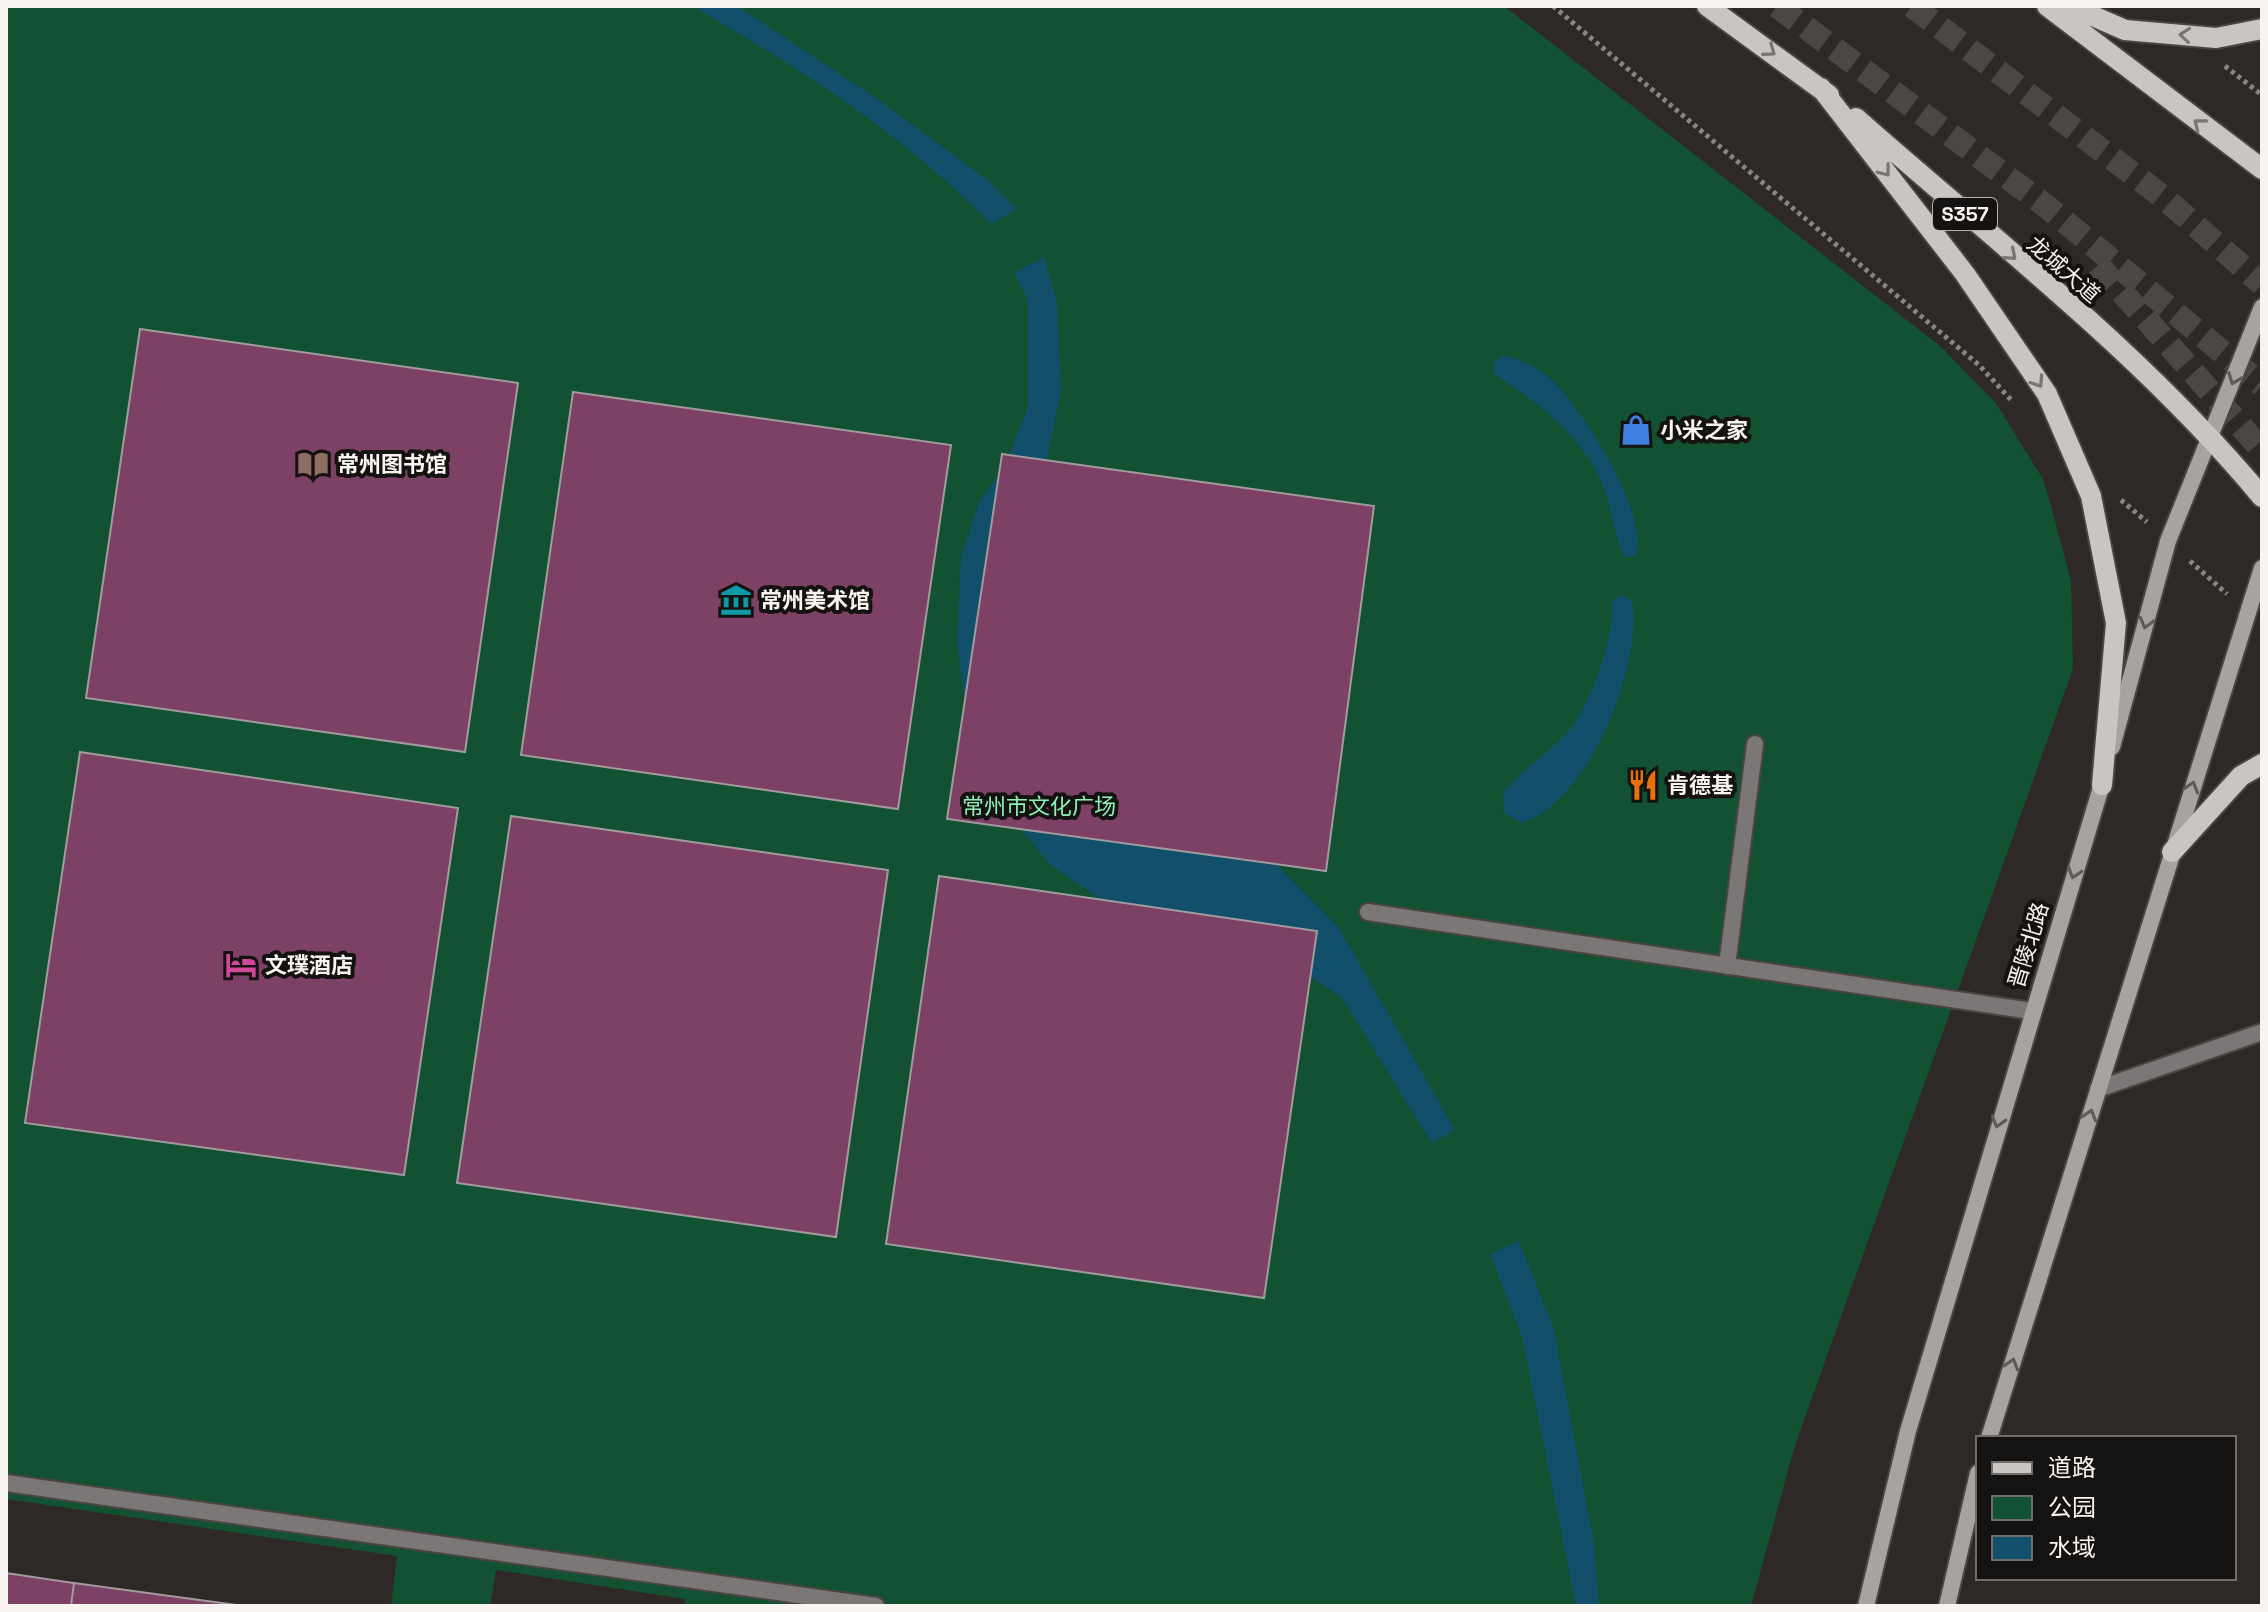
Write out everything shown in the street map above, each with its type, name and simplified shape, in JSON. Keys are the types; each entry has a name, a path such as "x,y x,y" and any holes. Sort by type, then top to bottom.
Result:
{"main road":[{"name":"龙城大道","path":"1707,6 1821,88 2133,361 2212,436 2262,497"},
{"path":"2047,6 2262,169"},
{"path":"2070,6 2125,30 2216,38 2262,29"},
{"path":"1821,88 1965,274 2047,394 2091,496 2116,623 2102,785"},
{"name":"晋陵北路","path":"1866,1606 1908,1431 2031,1011 2102,785 2168,541 2262,307"},
{"path":"1990,1436 2262,568"},
{"path":"2172,852 2241,776 2262,764"},
{"path":"1947,1606 1976,1482"}],"lane":[{"path":"1727,966 1755,744"},
{"path":"1368,912 2031,1011"},
{"path":"2098,1089 2262,1032"},
{"path":"6,1483 876,1606"}],"path":[{"path":"1553,6 1979,365 2020,409"},
{"path":"2117,495 2246,611"}],"green space":[{"name":"常州市文化广场","path":"6,6 1504,6 1940,346 1996,403 2044,481 2071,580 2073,669 1795,1445 1751,1606 685,1606 685,1599 496,1570 490,1606 391,1606 397,1556 6,1499"}],"water":[{"path":"699,6 737,6 873,96 989,181 1017,209 991,224 889,134 776,56 697,9"},
{"path":"1044,257 1057,303 1061,390 1043,479 1256,844 1339,928 1455,1130 1432,1143 1342,998 1283,958 1115,909 1049,864 995,796 969,731 957,645 961,557 979,502 1004,467 1028,408 1028,300 1014,272"},
{"path":"1501,356 1523,361 1544,373 1568,398 1598,441 1625,492 1633,516 1637,539 1635,557 1624,557 1605,493 1588,457 1552,417 1494,374 1493,363"},
{"path":"1621,595 1632,601 1633,628 1620,694 1606,729 1568,790 1545,811 1521,823 1504,813 1503,793 1562,738 1582,711 1605,654 1612,601"},
{"path":"1519,1241 1554,1330 1594,1544 1599,1606 1576,1606 1522,1337 1490,1254"}],"building":[{"name":"常州图书馆","path":"140,329 518,383 465,752 86,698"},
{"name":"常州美术馆","path":"573,392 951,445 898,809 521,755"},
{"path":"1002,454 1374,506 1326,871 947,819"},
{"name":"文璞酒店","path":"80,752 458,808 404,1175 25,1123"},
{"path":"511,816 888,870 836,1237 457,1183"},
{"path":"939,876 1317,931 1264,1298 886,1244"},
{"path":"6,1573 74,1583 71,1606 6,1606"},
{"path":"74,1583 244,1606 71,1606"}],"tunnel":[{"path":"1777,6 2046,206 2262,385"},
{"path":"1912,6 2163,197 2262,284"},
{"path":"2098,265 2262,450"}],"place":[{"name":"小米之家","path":"1636,430"},
{"name":"常州图书馆","path":"313,464"},
{"name":"常州美术馆","path":"736,600"},
{"name":"肯德基","path":"1643,785"},
{"name":"文璞酒店","path":"241,965"}]}
